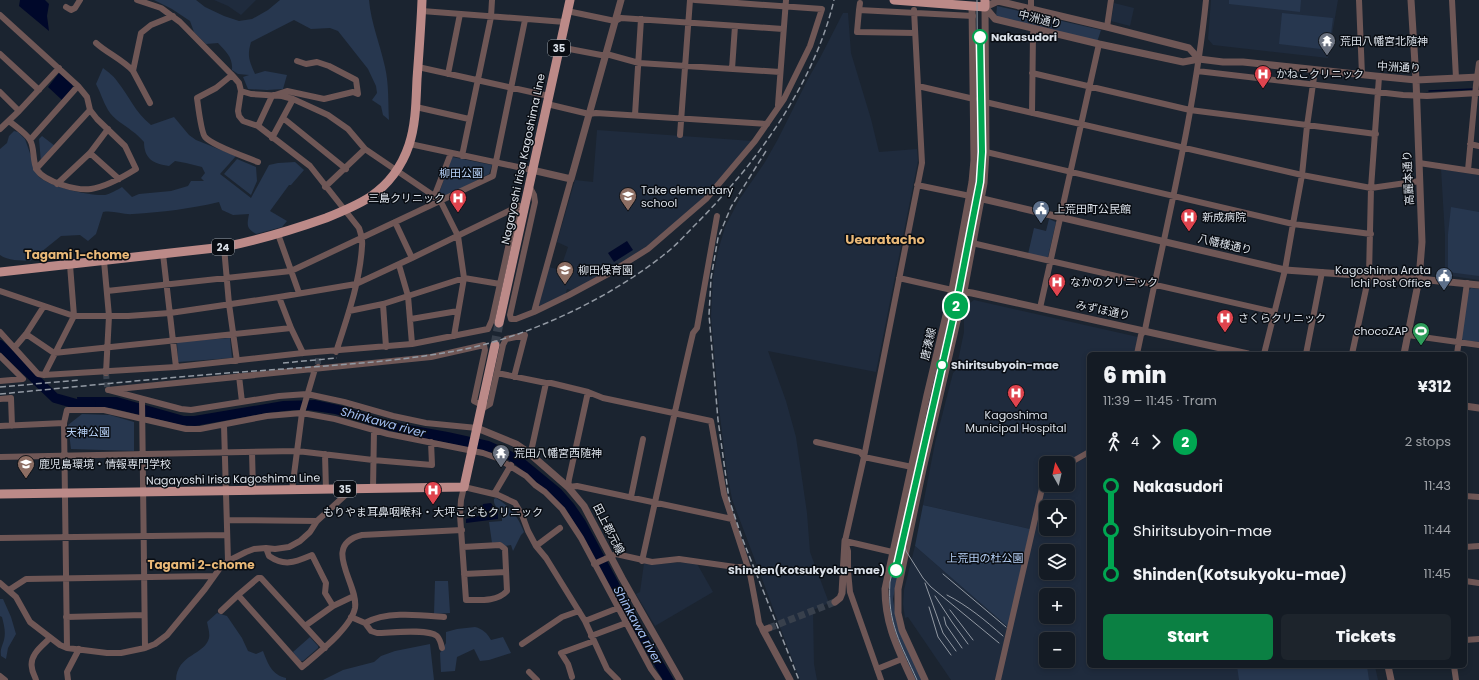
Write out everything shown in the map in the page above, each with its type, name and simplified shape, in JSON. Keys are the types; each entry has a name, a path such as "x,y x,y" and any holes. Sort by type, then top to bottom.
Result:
{"main road":[{"name":"24","path":"0,272 224,247 278,234 345,210 370,197 387,183 397,170 410,144 416,107 422,0"},
{"name":"Nagayoshi Irisa Kagoshima Line","path":"500,323 570,0"},
{"path":"894,0 985,3"},
{"path":"464,487 495,345"},
{"name":"Nagayoshi Irisa Kagoshima Line","path":"0,494 464,487"}],"street":[{"path":"66,7 71,10 75,8 80,0"},
{"path":"136,0 162,8 180,22 232,75 239,83 241,91 238,107 239,116 243,121 258,126 310,166 325,188 359,228 362,238 362,246 356,284 336,352"},
{"path":"462,156 491,17 492,0"},
{"path":"534,312 621,0"},
{"path":"680,135 690,0"},
{"path":"529,186 534,195 535,202 510,315 511,319 516,319 534,312 569,296 648,249 706,199 737,164 767,124 784,98 810,46 822,9 786,3 695,0"},
{"path":"818,0 818,8"},
{"path":"1031,0 1031,8"},
{"path":"1107,27 1111,0"},
{"path":"1137,352 1141,335 1145,330 1183,147 1199,59 1206,0"},
{"path":"1360,0 1362,75"},
{"name":"高麗本通り","path":"1404,352 1419,279 1422,242 1416,80 1411,0"},
{"path":"1452,0 1456,78"},
{"name":"中洲通り","path":"1199,59 1189,48 1031,8 998,1 985,3 995,19 1183,62 1199,59 1223,62 1256,63 1416,80 1478,77"},
{"path":"778,105 786,3"},
{"path":"860,3 857,32 915,33"},
{"name":"唐湊線","path":"912,680 891,633 885,603 885,589 927,395 952,290 970,196 974,160 973,3"},
{"name":"唐湊線","path":"925,680 902,630 898,613 898,589 964,291 984,183 986,152 985,3"},
{"path":"859,10 914,11 973,16"},
{"path":"422,11 565,22"},
{"path":"835,602 840,598 842,593 845,540 864,457 922,163 914,11"},
{"path":"567,12 614,21 621,18 783,29"},
{"path":"448,74 460,14"},
{"path":"0,15 78,86 87,97 90,110 125,146 136,169 119,179 90,189 57,184 44,177 36,169 30,140 9,121"},
{"path":"133,71 141,33 151,25 172,16"},
{"path":"635,115 641,19"},
{"path":"107,291 166,286 291,271 395,222 437,198 493,176 525,20"},
{"path":"732,69 735,26"},
{"path":"1032,113 1034,28"},
{"path":"96,43 105,52 128,65 133,71 150,103"},
{"path":"1040,308 1072,172 1099,44"},
{"path":"559,47 606,55 638,63 780,72"},
{"path":"0,54 39,90"},
{"path":"258,126 272,96 287,91 324,99 353,92 358,94 356,80 329,66 317,62 306,64 297,61"},
{"path":"1468,170 1470,144 1476,121 1476,91 1479,63"},
{"path":"418,67 510,88 589,114 596,112 767,124"},
{"path":"0,129 59,68"},
{"path":"1264,352 1285,270 1302,175 1315,70"},
{"path":"1197,71 1416,96 1476,91"},
{"path":"1032,73 1190,110 1376,134"},
{"path":"232,75 216,88 197,98 201,129 206,138 258,162"},
{"path":"1352,352 1369,275 1371,188 1379,77"},
{"path":"30,140 78,86"},
{"path":"918,86 974,99"},
{"path":"241,91 251,94 282,96 293,99 328,115 348,129 365,149 437,198 458,236 464,278 454,336"},
{"path":"0,92 19,111"},
{"path":"272,138 293,99"},
{"path":"985,102 1302,175 1371,188 1420,181"},
{"path":"416,107 469,118"},
{"path":"36,169 90,110"},
{"path":"283,118 346,169"},
{"path":"57,184 90,153 108,129"},
{"path":"410,144 571,179"},
{"path":"1470,144 1479,146"},
{"path":"325,188 365,149"},
{"path":"986,152 1293,224 1371,234"},
{"path":"90,153 119,179"},
{"path":"437,198 451,153"},
{"path":"1419,163 1479,172"},
{"path":"917,185 970,196"},
{"name":"八幡様通り","path":"970,196 1285,270 1369,275 1479,285"},
{"path":"0,291 74,316 128,316 170,313 279,297 356,284 399,265 526,203"},
{"path":"0,332 38,374 44,376 176,367 303,353 318,355 412,344 488,329 492,320 517,207"},
{"path":"642,561 693,333 697,328 717,216"},
{"path":"395,222 412,258"},
{"path":"278,234 299,293"},
{"path":"972,243 1274,312"},
{"path":"224,247 226,278 237,361"},
{"path":"163,254 176,367"},
{"path":"104,261 108,316 106,372"},
{"path":"44,376 54,353 74,316 70,265"},
{"path":"399,265 408,296 412,344"},
{"path":"1306,352 1322,272"},
{"path":"349,311 383,304 464,278 500,284"},
{"path":"899,278 952,290"},
{"path":"1457,352 1467,283"},
{"name":"みずほ通り","path":"952,290 964,291 1145,330 1239,352"},
{"path":"279,297 303,353"},
{"path":"383,304 386,347"},
{"path":"15,347 26,334 44,306"},
{"path":"411,319 458,311"},
{"path":"26,334 54,353 291,328"},
{"path":"477,428 426,423 307,394 279,396 190,410 112,392 108,388 431,356 484,345 485,350 474,401 481,407 490,404 506,339 525,335 514,377"},
{"path":"1408,335 1479,345"},
{"path":"0,356 23,379 0,381"},
{"path":"292,490 302,413 307,394 317,368"},
{"path":"498,373 551,383 588,392 603,398 711,421 724,494 748,567 759,623 766,629 790,680"},
{"path":"238,376 242,402"},
{"path":"529,453 532,447 546,383"},
{"path":"588,392 568,487 577,486 732,519"},
{"path":"0,399 11,398 12,426"},
{"path":"142,399 145,648"},
{"path":"1467,406 1479,408"},
{"path":"67,648 64,423 67,410 104,410 186,429 200,429 267,416 302,413 335,419 388,434 483,453 511,465 545,492 562,509 582,538 594,564 651,669 659,680"},
{"path":"0,426 64,423"},
{"path":"224,425 228,561"},
{"name":"田上郡元線","path":"477,428 516,444 529,453 568,487 584,506 610,556 680,680"},
{"path":"373,489 374,430"},
{"path":"631,497 643,440"},
{"path":"0,457 297,450 373,460 432,465 431,442"},
{"path":"816,442 860,452 864,457 912,467"},
{"path":"252,452 253,490"},
{"path":"1075,460 1087,453"},
{"path":"326,454 326,490"},
{"path":"494,494 511,465"},
{"path":"462,547 500,545 505,549 507,591 502,596 481,600 466,600 462,547 461,500 464,487 505,497 515,503 536,546 546,558 586,621 592,638 607,669 618,680"},
{"path":"0,583 16,597 30,622 50,638 67,648 107,653 121,653 145,648 155,644 167,634 205,589 213,576 228,561 246,552 266,548 275,549 289,547 310,532 317,521 352,489"},
{"path":"998,680 1041,492"},
{"path":"1467,496 1479,497"},
{"path":"227,520 317,521"},
{"path":"536,546 560,528"},
{"path":"238,595 302,667 336,637 355,609 354,596 342,557 344,547 348,541 354,537 362,535 462,530"},
{"path":"0,538 227,535"},
{"path":"845,540 892,553 905,555"},
{"path":"845,540 848,551 848,577 850,592 881,680"},
{"path":"1467,547 1479,546"},
{"path":"266,548 268,556 278,562 283,563 298,561 312,555 326,583 325,593 334,606"},
{"path":"594,564 616,554 642,561 658,562 679,560 748,567"},
{"path":"464,574 506,572"},
{"path":"9,590 26,579 213,576"},
{"path":"221,611 258,578 261,578 325,648"},
{"path":"1467,581 1479,583"},
{"path":"305,626 334,606 354,596"},
{"path":"586,621 618,608"},
{"path":"522,644 562,617 579,611"},
{"path":"365,623 404,614 444,617"},
{"path":"66,617 144,615"},
{"path":"351,617 365,623 371,631 377,633 415,632 432,634 441,642 442,648"},
{"path":"572,676 568,664 560,653 626,623"},
{"path":"36,680 31,666 32,660 35,653 50,638"},
{"path":"1467,640 1479,639"},
{"path":"68,680 67,672 79,649"},
{"path":"877,669 902,659"},
{"path":"1388,668 1391,680"},
{"path":"1454,668 1456,680"},
{"path":"529,672 537,680"},
{"path":"0,676 6,680"}],"shaded area":[{"path":"214,0 256,0 241,15 228,6"},
{"path":"1211,0 1338,0 1328,58 1213,45 1208,39"},
{"path":"1114,3 1134,8 1130,26 1111,21"},
{"path":"843,13 848,13 851,53 871,119 879,152 917,149 918,161 876,372 768,351 786,401 796,437 807,513 810,552 829,603 813,610 814,664 817,680 800,680 732,499 727,473 719,408 711,316 713,278 718,251 725,227 739,200 765,162 778,139"},
{"name":"Take elementary school","path":"597,130 753,141 704,198 645,248 575,291 567,289 565,296 541,307 538,305 549,267 560,270 568,247 557,242 575,180 593,182"},
{"path":"1441,169 1479,175 1479,280 1445,275 1445,236"},
{"name":"Kagoshima Municipal Hospital","path":"974,300 1138,337 1135,352 1087,352 1087,451 1075,457 1039,456 1040,492 1030,529 923,505 935,443 953,373 956,370 964,332 964,316 967,305"},
{"path":"1087,457 1087,668 1375,668 1378,680 1000,680 1039,507 1039,536 1075,536 1075,500 1041,500 1042,492 1075,492 1075,463"},
{"path":"915,546 1008,627 997,680 951,680 908,617 905,618 903,604 904,590"},
{"path":"696,562 713,592 655,626 636,594 640,592 644,563 654,564"}],"green space":[{"path":"154,0 196,0 205,7 239,21 252,19 268,10 280,0 369,0 386,73 389,120 383,115 381,106 372,100 377,93 376,86 368,69 338,31 330,28 311,29 294,20 251,42 249,58 255,74 265,71 287,75 283,89 248,89 243,77 249,75 238,74 232,70 230,58 218,43 206,44 194,32 190,21 172,9"},
{"path":"1229,0 1301,0 1300,12 1229,4"},
{"path":"997,6 1101,30 1097,42 996,17"},
{"path":"1282,13 1333,18 1329,50 1279,44"},
{"path":"977,65 983,65 983,162 981,185 975,184 977,162"},
{"path":"103,68 116,79 136,109 151,125 174,117 189,135 196,140 236,156 220,174 251,198 269,165 295,162 304,170 291,185 289,185 270,211 287,221 282,227 256,234 250,230 248,226 249,214 233,215 222,210 219,202 187,208 144,213 129,214 103,212 96,234 88,241 80,235 61,236 30,261 10,259 0,255 0,149 7,143 9,136 14,131 18,132 25,139 38,176 51,184 70,190 89,194 105,195 122,187 132,197 139,194 171,191 188,186 191,181 204,181 201,178 205,173 202,167 175,161 169,166 154,162 148,157 144,148 144,142 135,133 113,117 106,107 96,84"},
{"path":"42,136 55,146 41,162 39,139"},
{"name":"柳田公園","path":"452,157 492,165 489,174 442,198 438,196"},
{"path":"237,159 256,167 257,181 251,195 224,174"},
{"path":"1451,207 1479,212 1479,276 1448,272 1448,234"},
{"path":"970,210 976,211 963,276 957,275"},
{"path":"1049,219 1056,222 1048,257 1046,258 1028,254 1034,228 1046,231"},
{"path":"1471,288 1479,289 1479,342 1463,340 1461,338 1468,291"},
{"path":"952,304 957,305 944,367 938,366"},
{"path":"230,338 232,358 178,362 177,342"},
{"path":"936,371 942,372 923,460 917,459"},
{"name":"天神公園","path":"82,414 110,415 134,422 134,451 71,449 68,425"},
{"path":"496,498 506,505 513,513 524,532 513,551 511,545 504,546 501,542 492,543 489,522 502,521 502,516 494,502 494,499"},
{"name":"上荒田の杜公園","path":"923,505 1030,529 1008,627 915,546"},
{"path":"894,562 900,563 893,599 895,612 922,680 915,680 894,633 888,599"},
{"path":"435,581 448,581 450,613 434,614"},
{"path":"0,599 3,599 11,617 16,634 8,648 6,659 1,656 5,631 2,617 0,616"},
{"path":"217,613 227,616 242,638 248,651 256,654 263,651 274,672 281,677 286,678 286,680 176,680 181,665 206,644 209,638 207,622"},
{"path":"475,627 488,635 491,640 503,637 511,653 489,660 480,661 474,649 457,657 455,671 441,672 440,653 446,643 446,632"},
{"path":"310,637 318,648 303,661 300,661 293,652"},
{"path":"430,644 434,680 323,680 343,670 374,662 381,656 395,651"},
{"path":"1237,668 1367,668 1369,680 1239,680"}],"water":[{"path":"20,0 45,0 49,4 47,16 49,31 19,6"},
{"path":"59,73 72,84 73,87 62,100 48,87"},
{"path":"627,241 633,250 614,262 608,253"},
{"path":"77,397 117,397 184,416 194,416 283,401 315,400 343,406 392,422 489,441 507,449 522,457 561,489 574,504 585,520 642,626 674,680 663,680 566,509 527,474 512,462 498,454 387,430 335,414 308,410 267,413 195,426 181,425 111,408 78,407"},
{"path":"491,503 498,513 498,519 466,523 466,519 479,516 483,504"}],"waterway":[{"path":"1429,91 1474,89"},
{"name":"Shinkawa river","path":"0,345 55,398 80,405 91,404"}],"tunnel":[{"path":"495,345 499,323"},
{"path":"318,358 318,367"},
{"path":"106,373 107,387"},
{"path":"769,628 835,602"}],"tram line":[{"path":"917,680 896,633 891,610 890,582 952,308 977,183 977,0"},
{"name":"2","path":"896,570 957,301 980,182 982,152 980,37"},
{"path":"903,538 906,551 923,578 931,587 999,643"},
{"path":"943,574 1006,627"},
{"path":"925,583 943,633 956,651"},
{"path":"947,595 990,624 1003,636"},
{"path":"935,596 968,644"},
{"path":"929,607 938,637 951,655"},
{"path":"950,610 973,640"},
{"path":"944,617 946,625 962,648"}],"railway":[{"path":"0,394 191,376 355,364 430,355 483,345 512,336 569,313 624,283 671,249 737,179 758,153 786,112 798,90 819,46 834,0"},
{"path":"766,151 731,207 718,238 711,278 709,315 718,420 729,499 742,538 799,680"},
{"path":"283,363 337,358"},
{"path":"0,387 80,380"}],"place":[{"name":"Nakasudori","path":"980,37"},
{"name":"荒田八幡宮北随神","path":"1327,56"},
{"name":"かねこクリニック","path":"1263,89"},
{"name":"Take elementary school","path":"628,211"},
{"name":"三島クリニック","path":"458,213"},
{"name":"上荒田町公民館","path":"1041,224"},
{"name":"新成病院","path":"1189,232"},
{"name":"柳田保育園","path":"565,285"},
{"name":"Kagoshima Arata Ichi Post Office","path":"1444,291"},
{"name":"なかのクリニック","path":"1057,297"},
{"name":"さくらクリニック","path":"1225,333"},
{"name":"chocoZAP","path":"1421,346"},
{"name":"Shiritsubyoin-mae","path":"942,365"},
{"name":"Kagoshima Municipal Hospital","path":"1016,408"},
{"name":"荒田八幡宮西随神","path":"501,468"},
{"name":"鹿児島環境・情報専門学校","path":"26,479"},
{"name":"もりやま耳鼻咽喉科・大坪こどもクリニック","path":"433,505"},
{"name":"Shinden(Kotsukyoku-mae)","path":"896,570"}],"district":[{"name":"Uearatacho","path":"885,239"},
{"name":"Tagami 1-chome","path":"77,254"},
{"name":"Tagami 2-chome","path":"201,564"}]}
